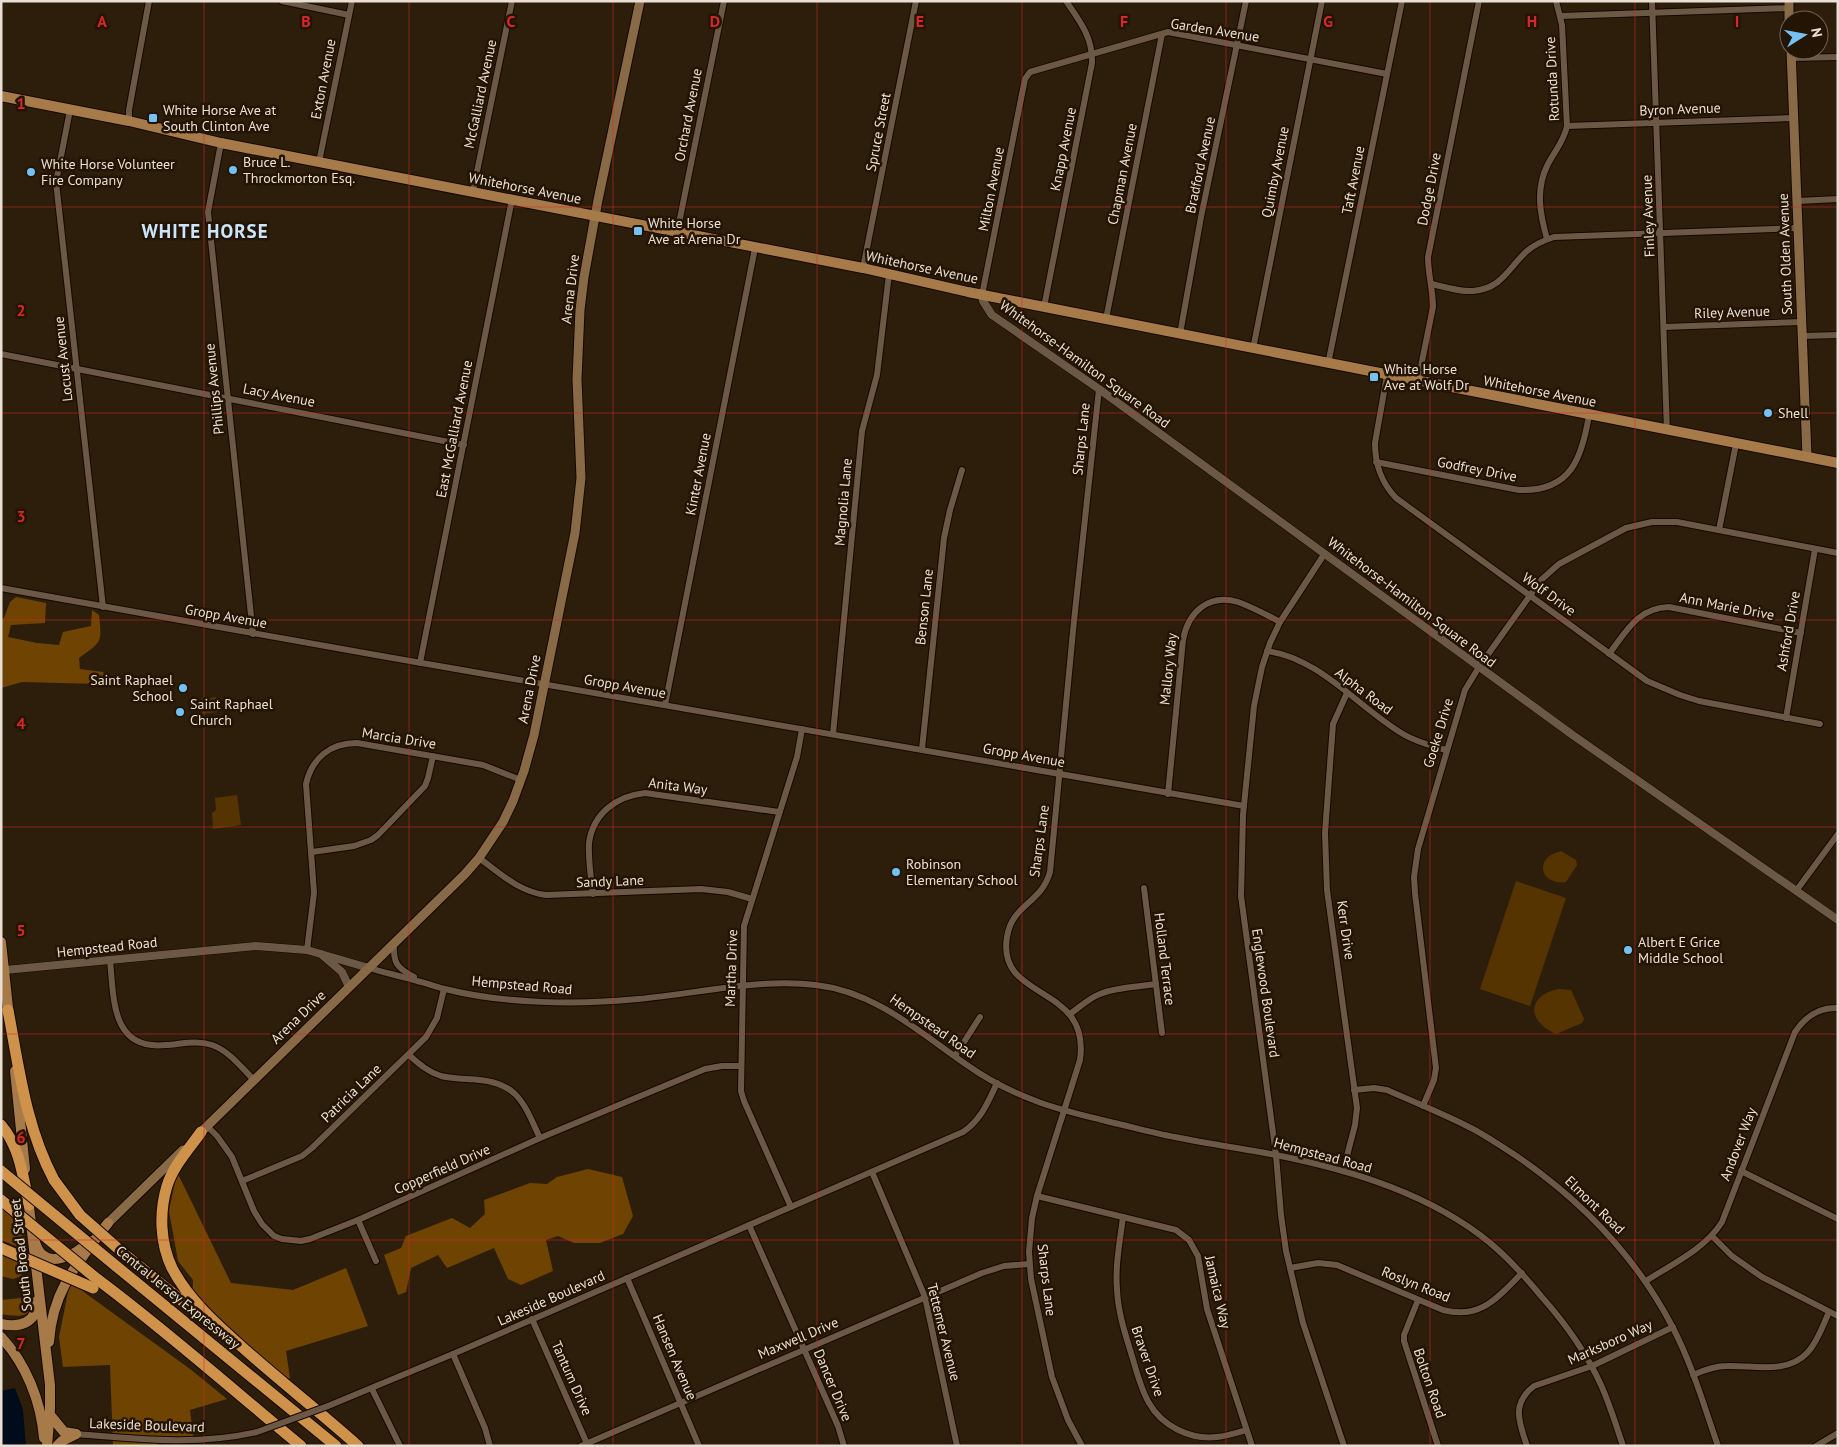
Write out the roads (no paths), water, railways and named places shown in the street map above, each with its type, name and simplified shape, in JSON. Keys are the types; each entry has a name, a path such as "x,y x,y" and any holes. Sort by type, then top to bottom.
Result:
{"highway":[{"path":"8,1010 29,1115 41,1152 54,1180 80,1215 123,1253 261,1364 358,1446"},
{"path":"1,1125 10,1136 19,1158 29,1205"},
{"path":"204,1129 171,1174 167,1185 162,1210 166,1252 185,1290 217,1324 261,1364"},
{"name":"Central Jersey Expressway","path":"1,1171 336,1446"},
{"path":"1,1200 115,1300 163,1335 178,1342 227,1386 301,1446"},
{"path":"1,1248 96,1284"}],"main road":[{"name":"Arena Drive","path":"108,1223 253,1079 465,874 479,858 503,822 521,780 534,735 575,532 579,506 581,458 577,379 578,344 584,277 640,1"},
{"name":"South Olden Avenue","path":"1791,60 1807,456"},
{"name":"Whitehorse Avenue","path":"1,96 129,121 221,143 863,268 982,295 1838,463"},
{"name":"South Broad Street","path":"1,942 50,1385 50,1415 46,1446"},
{"path":"32,1229 36,1247 40,1252 44,1256 56,1259 62,1258 85,1246 108,1223"},
{"path":"50,1385 50,1332 56,1302 71,1271 108,1223"},
{"path":"1,1324 18,1326 29,1321 36,1311 38,1290"},
{"name":"South Broad Street","path":"1,1337 14,1353 30,1383 41,1416 46,1446"},
{"path":"50,1415 64,1432 76,1434"},
{"path":"57,1446 62,1441 76,1434"}],"street":[{"path":"129,121 149,1"},
{"path":"282,1 349,15"},
{"name":"Exton Avenue","path":"320,162 352,1"},
{"name":"McGalliard Avenue","path":"473,191 512,1"},
{"name":"Orchard Avenue","path":"677,233 724,1"},
{"name":"Spruce Street","path":"863,268 916,1"},
{"name":"Knapp Avenue","path":"1044,307 1093,53 1085,27 1066,1"},
{"name":"Bradford Avenue","path":"1180,334 1201,217 1246,1"},
{"name":"Quimby Avenue","path":"1253,349 1322,1"},
{"name":"Taft Avenue","path":"1328,364 1402,1"},
{"name":"Dodge Drive","path":"1418,381 1433,308 1428,257 1479,1"},
{"name":"Rotunda Drive","path":"1547,239 1540,215 1540,191 1548,165 1565,136 1567,126 1561,16 1556,1"},
{"name":"Finley Avenue","path":"1652,1 1658,122 1667,430"},
{"path":"1561,16 1653,13 1789,4"},
{"name":"Garden Avenue","path":"1023,88 1025,79 1030,72 1168,32 1387,74"},
{"name":"Chapman Avenue","path":"1106,319 1162,34"},
{"name":"Milton Avenue","path":"982,295 1023,88"},
{"name":"Locust Avenue","path":"70,110 56,182 103,607"},
{"name":"Byron Avenue","path":"1567,126 1793,118"},
{"name":"Phillips Avenue","path":"221,143 208,212 253,634"},
{"name":"East McGalliard Avenue","path":"420,663 512,199"},
{"path":"1797,201 1838,199"},
{"path":"1432,284 1462,291 1483,290 1500,281 1526,252 1547,239 1562,236 1798,228"},
{"name":"Kinter Avenue","path":"665,705 755,248"},
{"name":"Magnolia Lane","path":"833,734 862,431 876,375 889,274"},
{"name":"Whitehorse-Hamilton Square Road","path":"982,295 983,301 992,315 1099,389 1574,736 1838,920"},
{"name":"Riley Avenue","path":"1664,327 1802,322"},
{"path":"1803,336 1838,335"},
{"name":"Lacy Avenue","path":"1,354 464,445"},
{"name":"Wolf Drive","path":"1387,375 1375,444 1376,462 1383,481 1396,498 1647,681 1680,696 1699,701 1820,724"},
{"name":"Sharps Lane","path":"1082,1446 1068,1420 1046,1356 1029,1264 1029,1236 1037,1196 1082,1050 1079,1031 1070,1014 1060,1004 1021,979 1010,964 1006,948 1008,930 1012,922 1024,906 1038,895 1048,880 1050,872 1074,620 1099,389"},
{"name":"Godfrey Drive","path":"1376,462 1519,490 1540,489 1559,480 1574,466 1583,448 1589,415"},
{"path":"1719,530 1736,444"},
{"name":"Benson Lane","path":"922,749 944,538 948,517 962,470"},
{"name":"Goeke Drive","path":"1423,1106 1434,1080 1436,1068 1414,877 1418,849 1465,690 1479,667 1541,580 1559,564 1626,528 1639,524 1666,522 1719,530 1838,553"},
{"name":"Ashford Drive","path":"1786,718 1815,549"},
{"name":"Englewood Boulevard","path":"1325,553 1280,622 1267,651 1257,685 1244,806 1240,872 1243,920 1276,1155 1281,1215 1290,1268 1303,1323 1344,1446"},
{"name":"Gropp Avenue","path":"1,588 253,634 1244,806"},
{"name":"Mallory Way","path":"1168,794 1183,640 1188,621 1193,613 1207,604 1226,600 1238,602 1280,622"},
{"name":"Ann Marie Drive","path":"1609,654 1637,618 1651,609 1660,607 1669,607 1801,633"},
{"name":"Alpha Road","path":"1267,651 1284,654 1309,666 1405,736 1446,750"},
{"name":"Kerr Drive","path":"1343,1171 1356,1120 1354,1090 1327,890 1324,833 1333,724 1347,694"},
{"name":"Martha Drive","path":"791,1207 741,1091 742,986 744,926 797,757 802,729"},
{"name":"Marcia Drive","path":"307,950 314,893 306,784 311,768 322,754 338,745 357,743 483,765 521,780"},
{"path":"312,852 363,844 378,835 425,786 433,756"},
{"name":"Anita Way","path":"592,894 589,849 591,833 608,807 625,797 645,793 780,812"},
{"path":"1796,891 1838,834"},
{"name":"Sandy Lane","path":"479,858 527,891 546,895 700,889 728,892 752,899"},
{"name":"Holland Terrace","path":"1144,888 1162,1033"},
{"path":"394,944 393,955 398,967 421,982"},
{"name":"Hempstead Road","path":"3,970 256,946 307,950 444,989 511,999 580,1002 642,999 742,986 797,984 816,985 848,991 878,1003 897,1014 955,1056 997,1083 1039,1102 1174,1137 1276,1155 1343,1171 1396,1190 1458,1220 1481,1236 1522,1273 1563,1322 1592,1366 1610,1406 1623,1446"},
{"path":"320,953 342,972 349,987"},
{"path":"110,960 116,1014 119,1024 130,1038 146,1045 155,1046 196,1042 213,1045 231,1057 253,1079"},
{"path":"1070,1014 1100,994 1156,984"},
{"name":"Patricia Lane","path":"242,1181 302,1156 312,1148 426,1037 433,1027 444,989"},
{"name":"Andover Way","path":"1646,1282 1712,1236 1722,1222 1795,1032 1814,1013 1838,1008"},
{"path":"955,1056 980,1017"},
{"path":"409,1055 424,1068 441,1076 494,1082 510,1090 522,1103 540,1138"},
{"name":"Copperfield Drive","path":"204,1129 217,1136 232,1157 254,1210 262,1224 274,1236 301,1241 358,1220 540,1138 705,1069 722,1066 741,1066"},
{"name":"Lakeside Boulevard","path":"76,1434 206,1443 257,1432 328,1406 453,1354 969,1129 982,1114 997,1083"},
{"name":"Elmont Road","path":"1354,1090 1382,1089 1468,1126 1541,1172 1603,1227 1646,1282 1673,1327 1693,1374 1718,1446"},
{"path":"1741,1171 1838,1219"},
{"name":"Tettemer Avenue","path":"872,1172 925,1297 956,1446"},
{"name":"Jamaica Way","path":"1037,1196 1176,1230 1189,1240 1195,1248 1200,1265 1207,1309 1252,1446"},
{"name":"Braver Drive","path":"1123,1217 1117,1271 1118,1305 1142,1388 1149,1404 1163,1421 1193,1436 1215,1438 1246,1430"},
{"path":"358,1220 376,1261"},
{"name":"Dancer Drive","path":"749,1226 838,1426 844,1446"},
{"path":"1712,1236 1746,1267 1838,1316"},
{"name":"Roslyn Road","path":"1290,1268 1318,1263 1337,1265 1451,1312 1470,1312 1488,1305 1522,1273"},
{"name":"Maxwell Drive","path":"585,1445 992,1269 1029,1264"},
{"name":"Hansen Avenue","path":"627,1278 700,1446"},
{"name":"Bolton Road","path":"1418,1300 1404,1335 1404,1341 1438,1446"},
{"path":"1693,1374 1714,1367 1776,1367 1794,1362 1808,1352 1813,1345 1829,1312"},
{"name":"Tantum Drive","path":"532,1319 585,1445"},
{"name":"Marksboro Way","path":"1528,1446 1518,1419 1518,1411 1523,1396 1534,1386 1592,1366 1673,1327"},
{"path":"453,1354 485,1428 490,1446"},
{"path":"372,1388 400,1446"},
{"path":"1816,1446 1838,1433"}],"water":[{"path":"15,1388 23,1410 26,1446 1,1446 1,1391"}],"place":[{"name":"White Horse Ave at South Clinton Ave","path":"153,118"},
{"name":"Bruce L. Throckmorton Esq.","path":"233,170"},
{"name":"White Horse Volunteer Fire Company","path":"31,172"},
{"name":"White Horse Ave at Arena Dr","path":"638,231"},
{"name":"White Horse Ave at Wolf Dr","path":"1374,377"},
{"name":"Shell","path":"1768,413"},
{"name":"Saint Raphael School","path":"183,688"},
{"name":"Saint Raphael Church","path":"180,712"},
{"name":"Robinson Elementary School","path":"896,872"},
{"name":"Albert E Grice Middle School","path":"1628,950"}],"district":[{"name":"WHITE HORSE","path":"205,231"}]}
